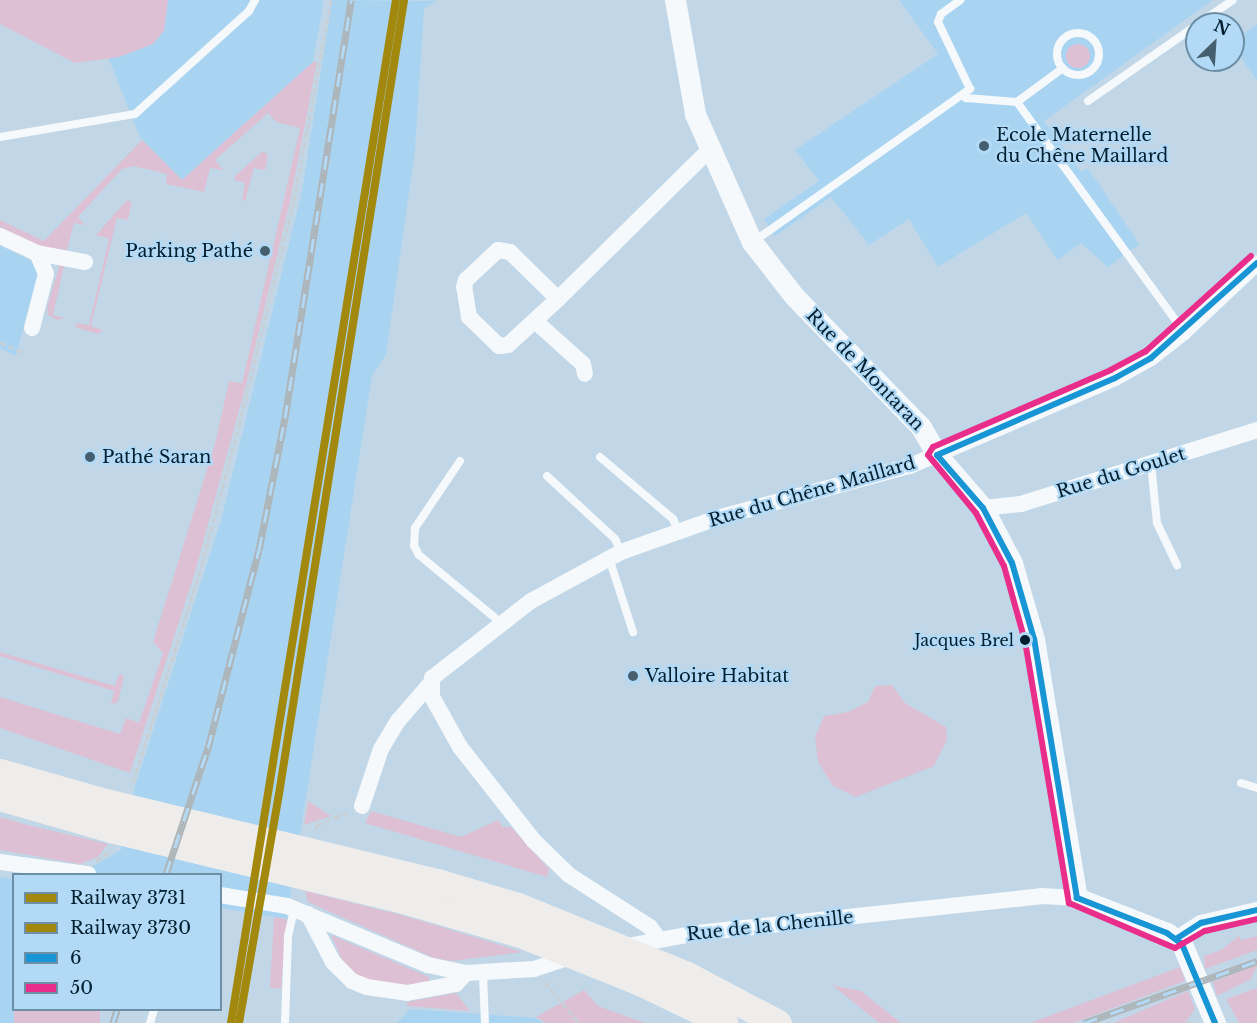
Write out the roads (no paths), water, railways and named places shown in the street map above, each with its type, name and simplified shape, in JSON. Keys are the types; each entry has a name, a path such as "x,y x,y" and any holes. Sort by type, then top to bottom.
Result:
{"main road":[{"path":"0,760 11,776 98,801 316,841 561,923 685,974 778,1023"},
{"path":"0,797 116,838 300,874 520,934 640,982 725,1023"}],"street":[{"name":"Rue de Montaran","path":"675,0 695,114 708,151 752,242 794,296 921,427 937,455 983,508 1012,563 1034,639 1077,897"},
{"path":"558,299 510,252 498,250 466,280 469,317 499,346 508,345 558,299 708,151"},
{"path":"0,236 38,253 85,262"},
{"path":"32,328 46,274 38,253"},
{"name":"Rue du Chêne Maillard","path":"362,806 381,749 398,721 444,666 500,622 615,555 678,530 910,466 1115,378 1151,358 1184,332 1257,263"},
{"path":"535,321 583,364 585,374"},
{"name":"Rue du Goulet","path":"983,508 1021,504 1257,430"},
{"path":"429,685 432,698 460,747 534,842 569,875 650,927 659,939"},
{"path":"0,862 80,873"},
{"name":"Rue de la Chenille","path":"222,895 296,909 428,965 465,973 483,974 534,969 559,959 659,939 1041,896 1077,897"},
{"path":"1077,897 1176,939 1188,954 1215,1023"},
{"path":"296,909 333,962 352,981 367,987 407,993 456,984 465,973"},
{"path":"1176,939 1201,922 1257,910"}],"lane":[{"path":"0,137 135,114 249,11 255,0"},
{"path":"752,242 970,89 938,22 941,14 960,0"},
{"path":"1216,12 1233,0"},
{"path":"1078,33 1091,37 1099,48 1095,68 1077,75 1063,68 1058,50 1065,38 1078,33"},
{"path":"1088,101 1185,33"},
{"path":"963,94 966,98 1017,102 1063,68"},
{"path":"1017,102 1184,332"},
{"path":"600,457 673,519 678,530"},
{"path":"460,461 415,528 414,546 419,555 500,622"},
{"path":"1151,464 1157,523 1177,565"},
{"path":"547,476 615,539 615,555 633,632"},
{"path":"1241,783 1257,788"},
{"path":"285,1023 288,936 296,909"},
{"path":"483,974 484,1023"}],"railway":[{"path":"166,873 208,748 259,550 285,418 351,0"},
{"path":"1084,1023 1257,961"},
{"path":"113,1023 117,1011"}],"rail line":[{"name":"3730","path":"231,1023 396,0"},
{"name":"3731","path":"239,1023 279,794 404,0"}],"place":[{"name":"Ecole Maternelle du Chêne Maillard","path":"984,146"},
{"name":"Parking Pathé","path":"265,251"},
{"name":"Pathé Saran","path":"90,457"},
{"name":"Jacques Brel","path":"1025,640"},
{"name":"Valloire Habitat","path":"633,676"}]}
